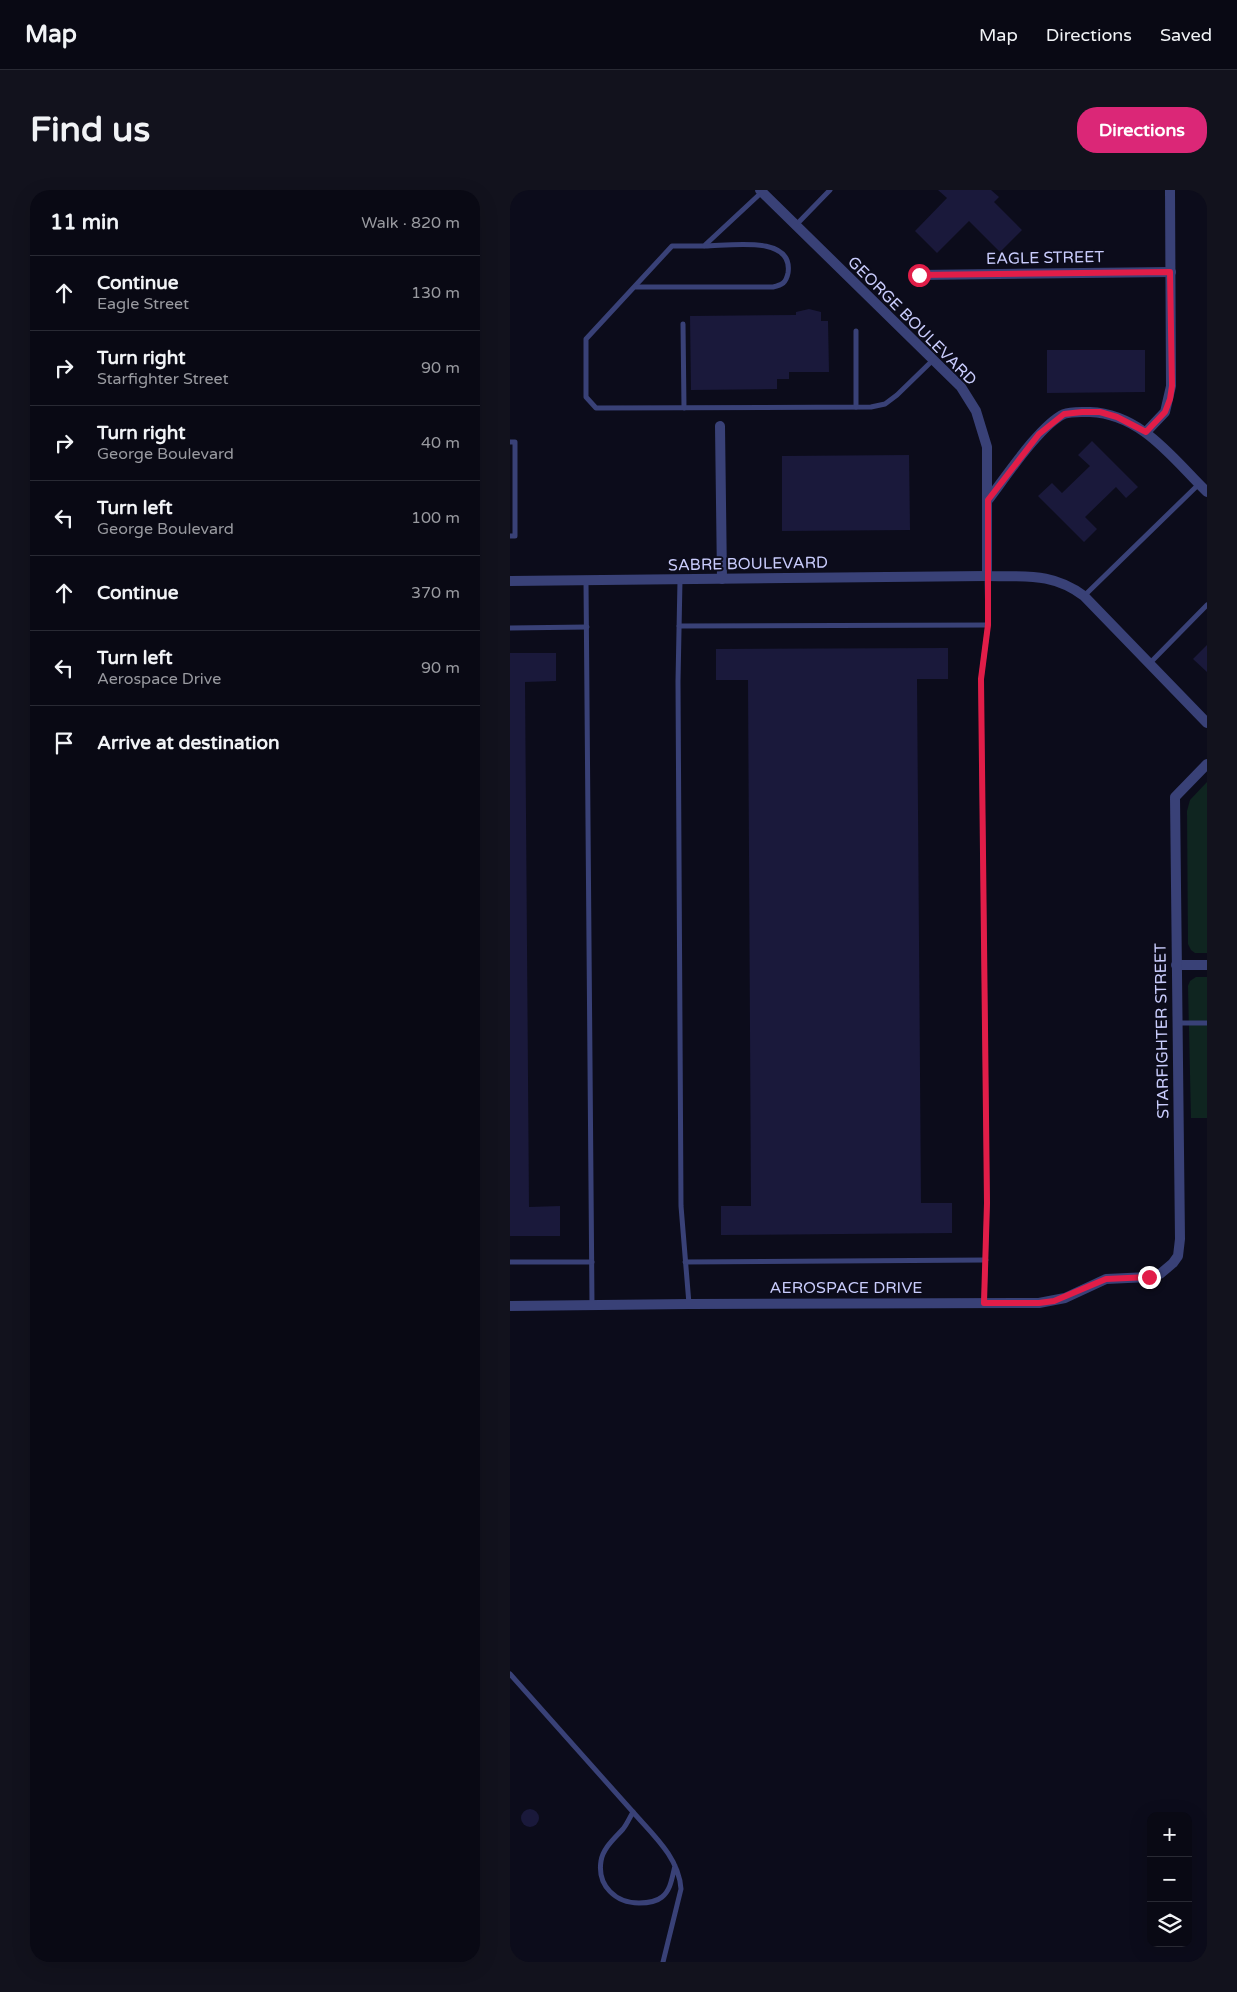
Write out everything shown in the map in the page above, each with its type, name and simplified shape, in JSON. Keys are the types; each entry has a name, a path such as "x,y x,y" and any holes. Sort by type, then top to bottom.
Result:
{"street":[{"path":"1146,432 1165,412 1172,386 1170,190"},
{"name":"GEORGE BOULEVARD","path":"761,191 961,387 976,411 987,447 987,576"},
{"name":"EAGLE STREET","path":"919,275 1170,272"},
{"path":"988,500 1039,434 1064,414 1082,412 1100,412 1117,417 1146,432 1207,492"},
{"path":"720,426 722,579"},
{"path":"987,576 1040,577 1070,585 1084,596 1207,723"},
{"name":"SABRE BOULEVARD","path":"510,581 987,576"},
{"name":"STARFIGHTER STREET","path":"1173,1264 1178,1256 1180,1239 1175,797 1207,764"},
{"path":"1176,965 1207,965"},
{"name":"AEROSPACE DRIVE","path":"510,1306 1039,1303 1054,1301 1106,1279 1149,1277 1160,1274 1173,1264"}],"lane":[{"path":"796,225 830,190"},
{"path":"704,246 761,191"},
{"path":"636,287 773,287 782,285 787,279 789,267 786,256 780,250 768,245 672,246 586,339 586,397 596,408 871,407 885,404 897,395 933,360"},
{"path":"683,324 684,408"},
{"path":"856,332 856,407"},
{"path":"510,442 514,442 514,536 510,536"},
{"path":"1084,596 1199,484"},
{"path":"984,1303 987,1203 981,679 988,625 987,576"},
{"path":"680,580 681,1196 688,1304"},
{"path":"586,581 592,1306"},
{"path":"1150,663 1207,605"},
{"path":"679,626 988,625"},
{"path":"510,628 587,627"},
{"path":"1177,1023 1207,1023"},
{"path":"685,1262 986,1260"},
{"path":"510,1262 592,1262"},
{"path":"510,1674 667,1851 675,1866 681,1888 663,1962"},
{"path":"632,1812 601,1860 604,1884 608,1890 613,1895 629,1903 647,1903 661,1898 670,1887 675,1866"}],"green space":[{"path":"1207,782 1207,953 1195,953 1188,944 1187,811 1190,800"},
{"path":"1196,977 1207,977 1207,1118 1191,1118 1188,986 1190,981"}],"building":[{"path":"938,190 991,190 999,197 994,202 1022,230 1000,252 969,221 937,253 915,231 947,198"},
{"path":"809,309 821,312 821,321 828,321 829,372 789,372 789,379 777,379 777,389 691,390 690,316 796,315 796,312"},
{"path":"1047,350 1145,350 1145,392 1047,393"},
{"path":"1092,441 1138,487 1126,498 1116,487 1085,517 1097,529 1084,542 1038,496 1052,483 1062,493 1090,466 1078,455"},
{"path":"909,455 910,530 782,531 782,456"},
{"path":"1207,645 1207,672 1193,659"},
{"path":"948,648 948,679 917,679 921,1203 952,1203 952,1233 721,1235 721,1206 751,1206 748,680 716,680 716,649"},
{"path":"510,653 556,653 556,681 525,682 529,1207 560,1206 560,1236 510,1236"},
{"path":"530,1809 538,1814 539,1818 534,1826 530,1827 522,1822 521,1818 526,1810"}],"route":[{"path":"919,275 1170,272 1172,386 1165,412 1158,422 1146,432 1132,423 1100,412 1064,414 1039,434 988,500 988,625 981,679 987,1203 984,1303 1039,1303 1054,1301 1065,1298 1106,1279 1149,1277"}]}
